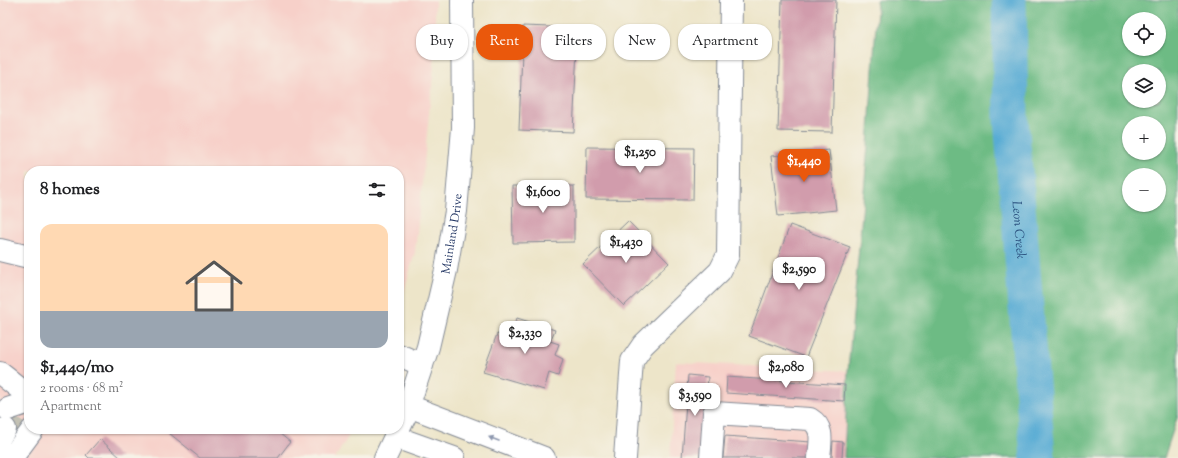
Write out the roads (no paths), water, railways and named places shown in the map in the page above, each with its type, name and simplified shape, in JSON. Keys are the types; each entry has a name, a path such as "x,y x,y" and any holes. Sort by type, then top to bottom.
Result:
{"street":[{"name":"Mainland Drive","path":"404,417 428,348 446,270 456,211 463,128 462,0"},
{"path":"625,458 632,361 643,345 720,271 728,255 731,0"},
{"path":"0,250 24,256"},
{"path":"404,357 422,365"},
{"path":"0,373 24,392"},
{"path":"409,406 544,458"},
{"path":"711,458 714,413 810,419 817,423 820,430 819,458"},
{"path":"0,457 16,452 17,423"},
{"name":"Mainland Drive","path":"385,458 396,434"},
{"path":"395,437 454,458"}],"waterway":[{"name":"Leon Creek","path":"1009,0 1011,119 1038,458"}],"tunnel":[{"path":"14,437 24,422"}]}
